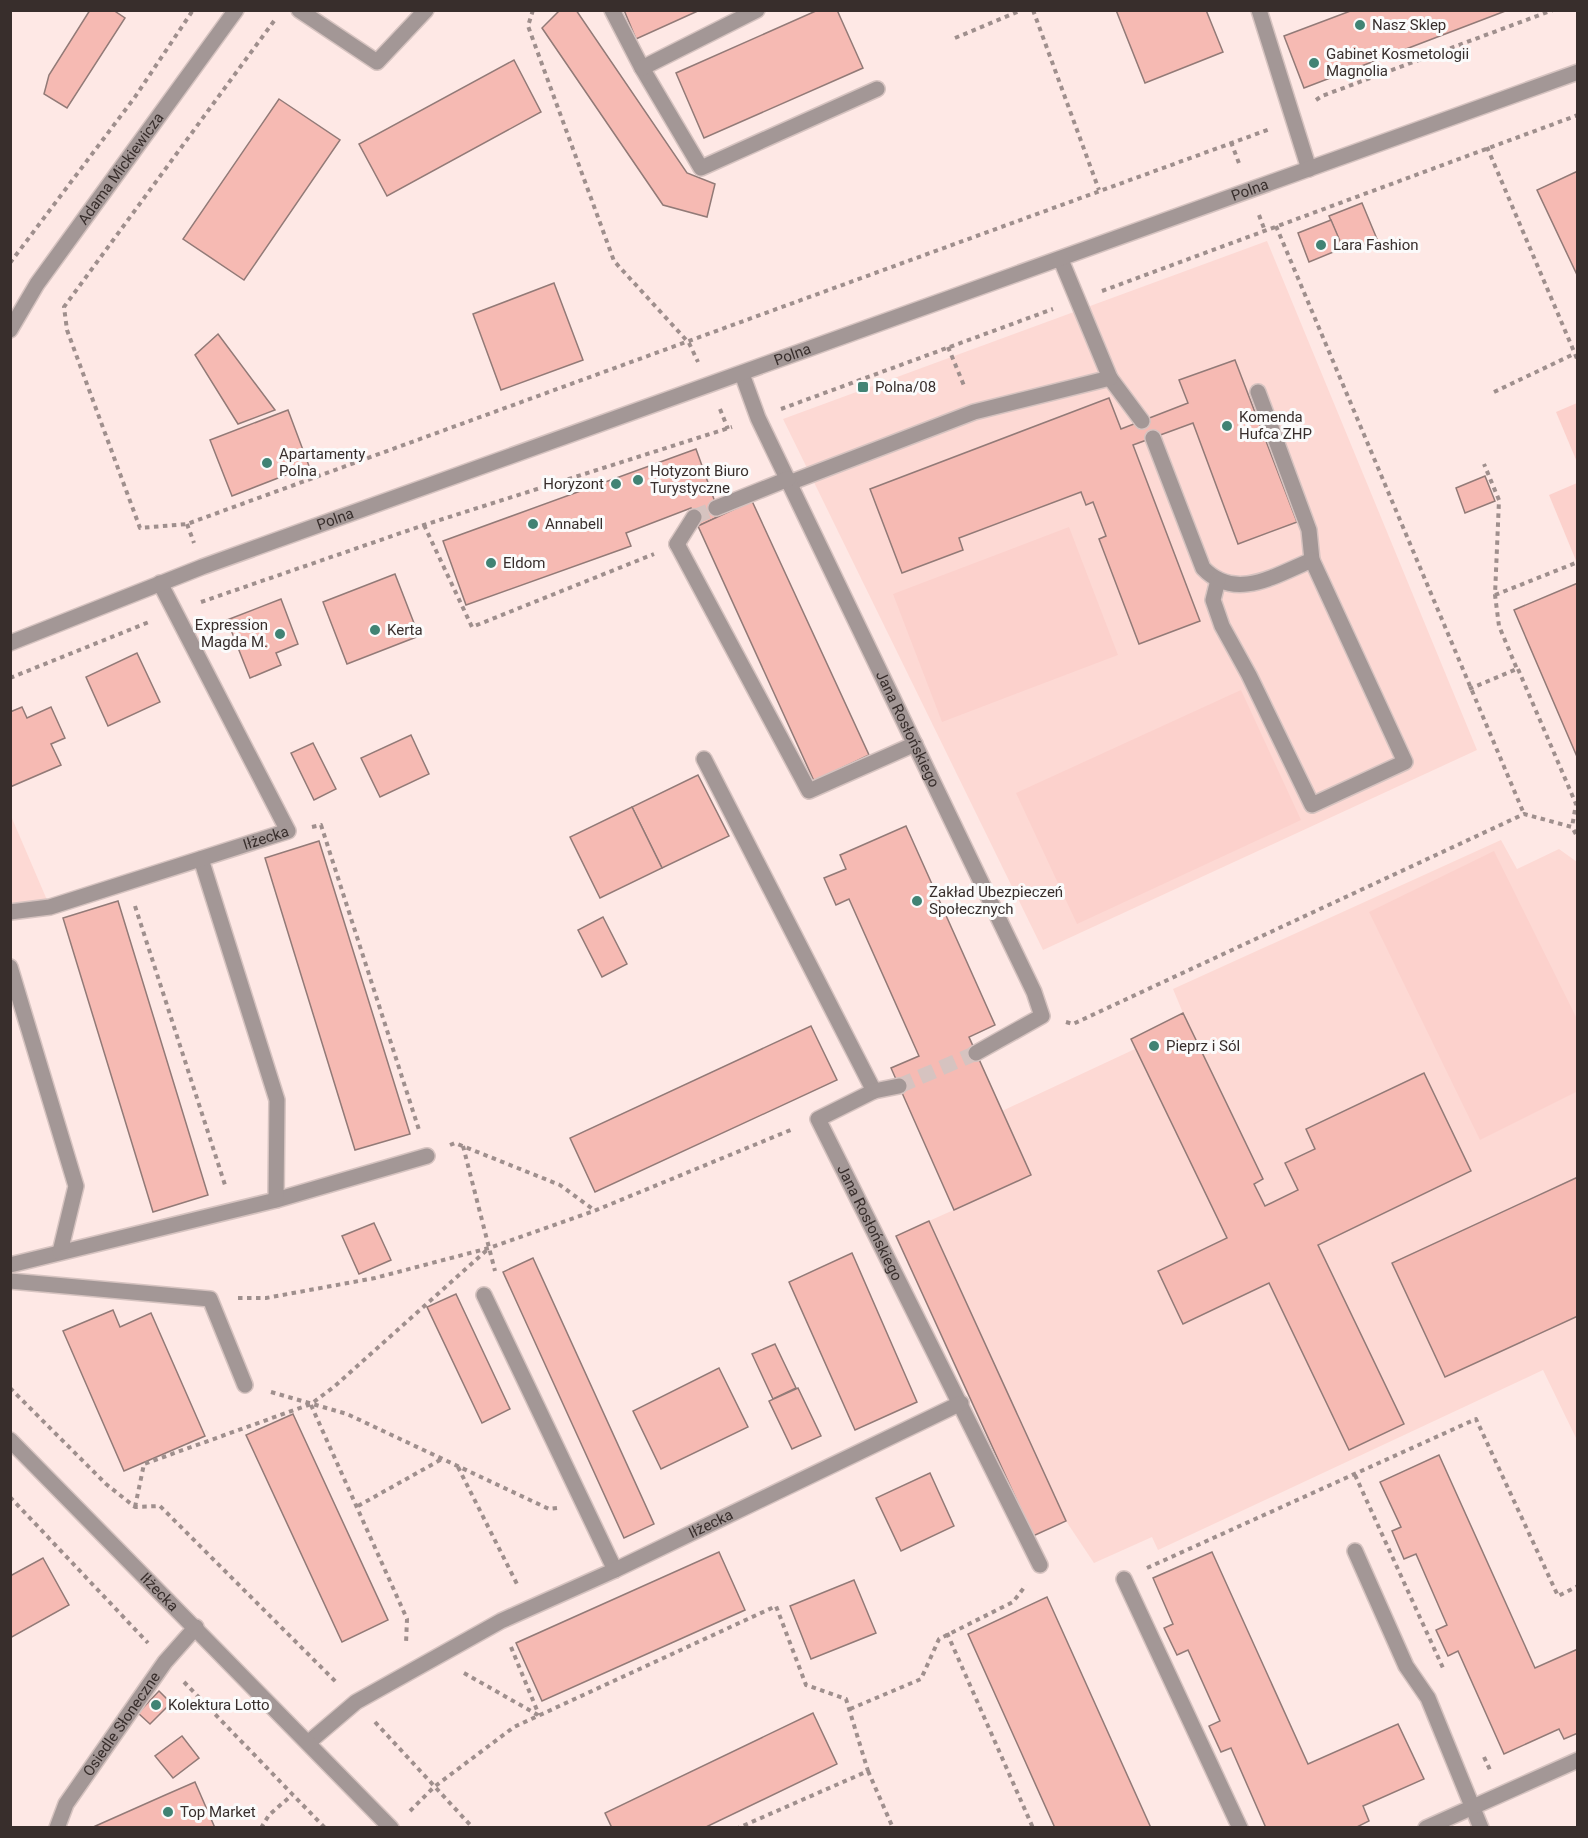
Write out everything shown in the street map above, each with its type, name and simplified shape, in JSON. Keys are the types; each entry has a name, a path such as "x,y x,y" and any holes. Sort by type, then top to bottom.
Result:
{"street":[{"name":"Adama Mickiewicza","path":"10,330 37,284 236,10"},
{"path":"299,10 376,62 426,10"},
{"path":"612,10 642,68 701,168 877,89"},
{"path":"642,68 757,10"},
{"path":"1259,10 1309,169"},
{"name":"Polna","path":"10,643 160,583 1578,72"},
{"path":"1061,260 1110,378 1142,421"},
{"name":"Jana Rosłońskiego","path":"742,374 758,418 1034,992 1041,1016"},
{"path":"716,508 974,412 1110,378"},
{"path":"1218,580 1214,600 1222,626 1312,805 1405,762 1312,560 1310,530 1258,392"},
{"path":"1153,438 1203,568 1218,580 1235,586 1252,584 1312,560"},
{"path":"694,517 677,544 809,791 915,744"},
{"name":"Iłżecka","path":"10,912 50,907 288,831 160,583"},
{"path":"704,759 873,1091"},
{"path":"201,859 277,1100 276,1200"},
{"path":"10,967 76,1186 60,1252"},
{"path":"976,1053 1041,1016"},
{"path":"818,1119 873,1091 899,1086"},
{"name":"Jana Rosłońskiego","path":"818,1119 961,1403"},
{"path":"10,1265 276,1200 427,1156"},
{"path":"10,1281 210,1299 245,1385"},
{"path":"484,1295 615,1570"},
{"path":"961,1403 1040,1565"},
{"name":"Iłżecka","path":"309,1742 356,1702 395,1678 501,1621 615,1570 961,1403"},
{"name":"Iłżecka","path":"10,1440 309,1742 396,1823"},
{"path":"1355,1551 1406,1666 1428,1698 1481,1827"},
{"path":"1124,1579 1240,1827"},
{"name":"Osiedle Słoneczne","path":"57,1827 66,1804 165,1662 195,1628"},
{"path":"1426,1827 1578,1761"}],"path":[{"path":"10,263 135,97 194,10"},
{"path":"533,10 528,26 614,261 689,343"},
{"path":"955,38 1022,10"},
{"path":"1033,10 1099,190"},
{"path":"275,20 64,307 67,330 140,528 187,524 488,412 689,343 1293,120 1322,96 1553,10"},
{"path":"10,678 175,612 424,525 758,418 1578,115"},
{"path":"1487,147 1578,361"},
{"path":"1276,226 1469,689 1524,814"},
{"path":"1494,392 1574,354"},
{"path":"1484,464 1499,500 1495,595 1500,627 1576,804 1578,838"},
{"path":"424,525 472,627 677,544"},
{"path":"1495,595 1578,562"},
{"path":"1469,689 1518,669"},
{"path":"1041,1016 1073,1024 1524,814 1576,826"},
{"path":"288,831 321,825 427,1156 455,1143 560,1185 594,1211"},
{"path":"128,883 233,1210"},
{"path":"210,1299 266,1298 375,1278 489,1248 594,1211 818,1119"},
{"path":"463,1146 489,1248"},
{"path":"135,1507 144,1464 311,1404 335,1386 489,1248"},
{"path":"245,1385 347,1414 549,1509 585,1506"},
{"path":"10,1388 106,1484 135,1507 160,1506 356,1702 473,1827"},
{"path":"311,1404 407,1619 407,1642 395,1678"},
{"path":"1124,1579 1476,1419 1557,1596 1578,1586"},
{"path":"358,1506 442,1459"},
{"path":"458,1466 529,1608"},
{"path":"1354,1476 1448,1679"},
{"path":"850,1708 921,1678 939,1639 1013,1602 1040,1565"},
{"path":"396,1823 434,1787 514,1727 776,1605 806,1685 846,1699 868,1771 893,1827"},
{"path":"501,1621 539,1715"},
{"path":"947,1633 1032,1827"},
{"path":"436,1657 539,1715"},
{"path":"1482,1752 1492,1773 1502,1769"},
{"path":"738,1827 868,1771"},
{"path":"261,1827 269,1815 292,1796"}],"shaded area":[{"path":"1267,241 1477,750 1043,950 783,419"},
{"path":"1577,403 1577,462 1556,412"},
{"path":"1577,483 1577,563 1549,495"},
{"path":"1069,527 1118,655 942,722 893,594"},
{"path":"1241,690 1301,820 1077,924 1016,793"},
{"path":"11,816 50,907 11,912"},
{"path":"1501,840 1517,869 1559,849 1577,862 1577,1440 1543,1370 1158,1550 1152,1537 1094,1563 1066,1521 929,1221 1030,1176 1002,1111 1135,1049 1131,1039 1183,1013 1173,989"},
{"path":"1494,851 1577,1019 1578,1091 1480,1140 1369,912"}],"building":[{"path":"90,10 113,10 125,18 67,108 44,94 49,75"},
{"path":"560,10 576,10 687,173 715,184 707,217 663,205 542,28"},
{"path":"624,10 700,10 636,39"},
{"path":"818,10 837,10 863,68 704,138 676,73"},
{"path":"1116,10 1206,10 1223,52 1145,83"},
{"path":"1353,10 1508,10 1304,88 1284,36"},
{"path":"514,60 541,112 387,196 359,144"},
{"path":"279,99 340,140 244,280 183,239"},
{"path":"1578,171 1578,277 1537,190"},
{"path":"1362,203 1377,239 1344,252 1329,216"},
{"path":"1331,220 1343,248 1309,262 1298,233"},
{"path":"554,283 583,360 501,390 473,314"},
{"path":"218,334 275,410 238,424 195,355"},
{"path":"1235,360 1297,522 1238,544 1193,423 1133,445 1200,621 1139,644 1099,539 1106,536 1093,502 1086,505 1081,492 959,538 963,550 902,573 870,489 1109,398 1121,429 1188,403 1179,380"},
{"path":"288,410 309,466 232,496 210,440"},
{"path":"696,449 720,516 698,526 691,508 626,533 631,546 466,605 443,541"},
{"path":"1485,476 1495,501 1465,513 1456,488"},
{"path":"752,501 869,755 814,781 698,526"},
{"path":"395,574 419,636 347,664 323,602"},
{"path":"1578,583 1578,759 1514,610"},
{"path":"281,599 298,644 276,653 281,665 250,678 227,620"},
{"path":"137,653 160,702 108,726 86,677"},
{"path":"22,707 27,718 51,707 65,738 51,744 61,765 10,787 10,712"},
{"path":"411,735 429,774 380,797 361,758"},
{"path":"313,743 336,789 314,800 291,753"},
{"path":"698,775 729,836 662,868 632,807"},
{"path":"632,807 662,868 600,898 570,837"},
{"path":"906,826 995,1025 969,1037 1031,1175 954,1210 891,1068 919,1056 849,899 836,905 824,878 846,869 840,855"},
{"path":"319,841 410,1134 355,1150 265,858"},
{"path":"118,901 208,1195 153,1212 63,918"},
{"path":"603,917 627,964 602,977 578,930"},
{"path":"1183,1013 1263,1179 1254,1184 1265,1206 1298,1190 1285,1163 1315,1149 1306,1129 1424,1073 1471,1171 1318,1245 1404,1424 1349,1450 1269,1283 1183,1324 1158,1271 1227,1238 1131,1039"},
{"path":"811,1026 837,1080 595,1192 570,1138"},
{"path":"1578,1177 1578,1316 1445,1377 1392,1263"},
{"path":"929,1221 1066,1521 1033,1536 896,1236"},
{"path":"374,1223 391,1260 359,1274 342,1236"},
{"path":"852,1253 917,1402 855,1430 789,1282"},
{"path":"533,1258 654,1524 624,1538 503,1272"},
{"path":"456,1294 510,1409 482,1423 427,1307"},
{"path":"113,1310 120,1327 151,1313 205,1436 124,1471 63,1331"},
{"path":"775,1344 796,1388 773,1399 752,1354"},
{"path":"719,1368 748,1427 661,1469 633,1411"},
{"path":"798,1388 821,1436 792,1449 769,1401"},
{"path":"293,1414 388,1620 342,1642 246,1435"},
{"path":"1439,1455 1535,1668 1578,1649 1578,1733 1564,1739 1559,1729 1504,1754 1458,1651 1448,1656 1436,1630 1447,1625 1416,1554 1404,1559 1392,1531 1401,1527 1380,1482"},
{"path":"930,1473 954,1526 901,1551 876,1498"},
{"path":"719,1552 745,1610 542,1701 516,1643"},
{"path":"1212,1552 1308,1764 1398,1724 1424,1779 1363,1806 1369,1821 1355,1828 1266,1828 1231,1748 1221,1752 1209,1726 1220,1721 1188,1650 1177,1655 1164,1628 1173,1624 1153,1578"},
{"path":"43,1558 69,1605 10,1638 10,1576"},
{"path":"854,1580 876,1633 811,1659 790,1606"},
{"path":"1047,1597 1151,1828 1055,1828 968,1634"},
{"path":"159,1691 171,1703 150,1724 138,1713"},
{"path":"813,1713 837,1764 704,1828 612,1828 605,1813"},
{"path":"182,1736 199,1758 173,1778 155,1756"},
{"name":"Top Market","path":"195,1782 215,1828 91,1828 163,1796"}],"tunnel":[{"path":"694,517 716,508"},
{"path":"899,1086 976,1053"}],"place":[{"name":"Nasz Sklep","path":"1360,25"},
{"name":"Gabinet Kosmetologii Magnolia","path":"1314,63"},
{"name":"Lara Fashion","path":"1321,245"},
{"name":"Polna/08","path":"863,387"},
{"name":"Komenda Hufca ZHP","path":"1227,426"},
{"name":"Apartamenty Polna","path":"267,463"},
{"name":"Hotyzont Biuro Turystyczne","path":"638,480"},
{"name":"Horyzont","path":"616,484"},
{"name":"Annabell","path":"533,524"},
{"name":"Eldom","path":"491,563"},
{"name":"Kerta","path":"375,630"},
{"name":"Expression Magda M.","path":"280,634"},
{"name":"Zakład Ubezpieczeń Społecznych","path":"917,901"},
{"name":"Pieprz i Sól","path":"1154,1046"},
{"name":"Kolektura Lotto","path":"156,1705"},
{"name":"Top Market","path":"168,1812"}]}
